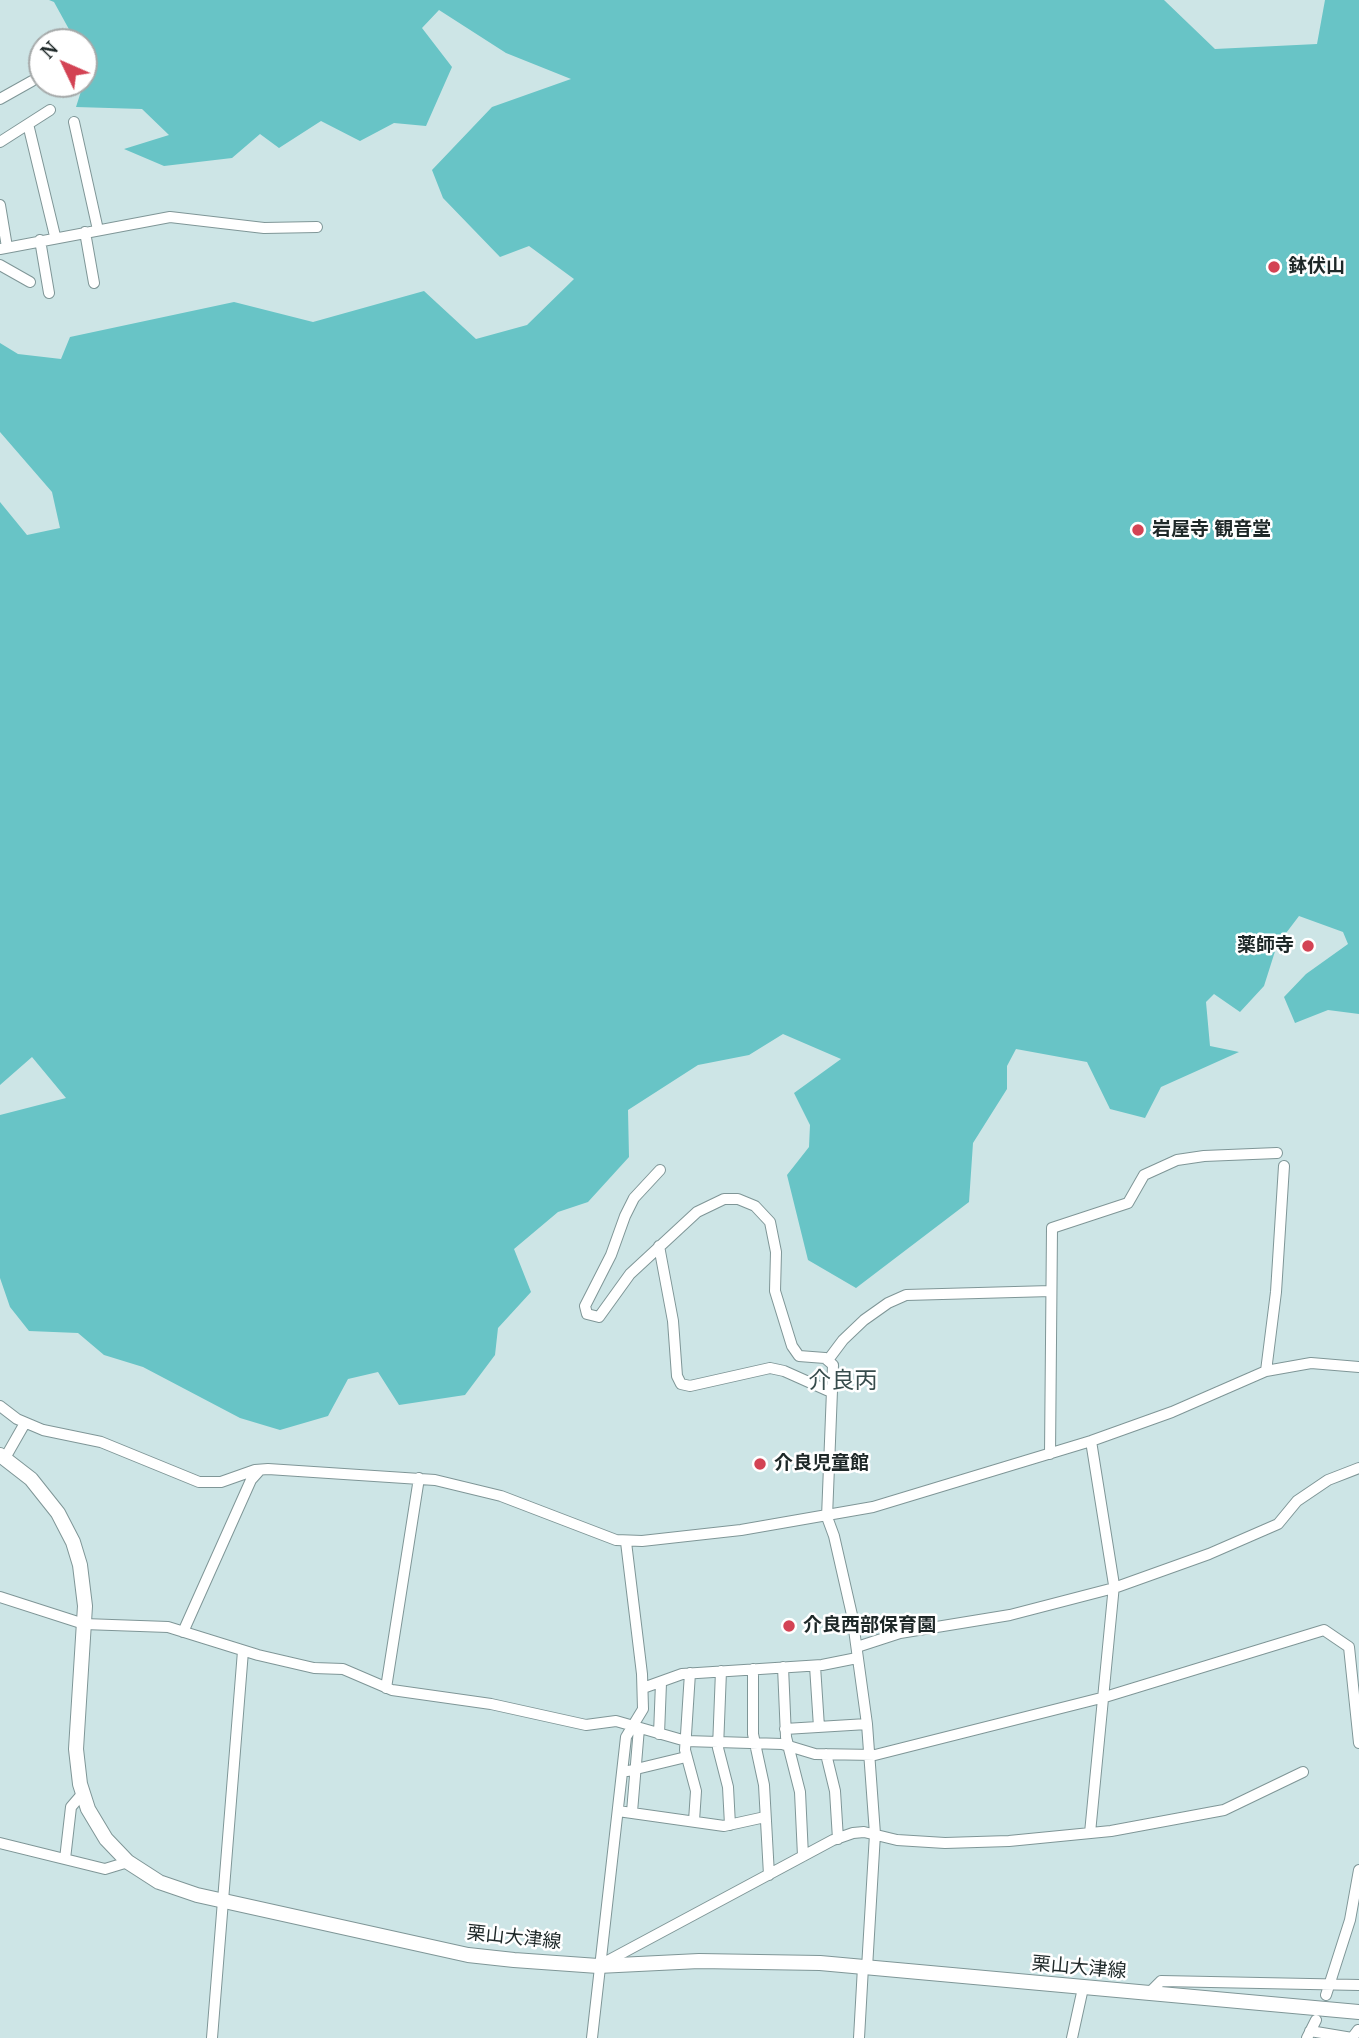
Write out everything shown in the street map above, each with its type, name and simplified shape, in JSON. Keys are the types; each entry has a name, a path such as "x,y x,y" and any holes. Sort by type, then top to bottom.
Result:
{"main road":[{"name":"栗山大津線","path":"3,1457 38,1487 58,1513 73,1542 84,1584 76,1749 88,1809 106,1839 128,1862 159,1882 222,1900 468,1955 598,1966 699,1961 820,1963 1359,2012"}],"street":[{"path":"0,99 28,83"},
{"path":"0,142 50,110"},
{"path":"74,122 98,230"},
{"path":"28,124 55,236"},
{"path":"0,205 3,248 55,236 170,217 264,228 317,227"},
{"path":"85,232 94,283"},
{"path":"40,240 49,293"},
{"path":"0,265 30,282"},
{"path":"1050,1454 1052,1227 1128,1203 1144,1175 1177,1160 1276,1153"},
{"path":"1266,1371 1276,1292 1284,1166"},
{"path":"660,1170 635,1198 625,1216 611,1255 585,1306 587,1314 598,1317 630,1274 659,1246 713,1203 737,1199 755,1206 770,1222 775,1237 775,1290 792,1346 799,1356 828,1360 832,1365 827,1517 834,1536 857,1652 867,1724 875,1834 859,2038"},
{"path":"659,1246 681,1384 690,1386 770,1368 784,1371 831,1392"},
{"path":"828,1360 843,1340 864,1320 888,1303 906,1295 1051,1291"},
{"path":"0,1406 25,1423 43,1430 101,1442 199,1482 221,1482 260,1470 419,1478 465,1485 501,1496 597,1534 626,1542 741,1531 873,1507 1091,1441 1172,1412 1266,1371 1311,1363 1359,1367"},
{"path":"3,1457 25,1423"},
{"path":"1090,1833 1114,1588 1091,1441"},
{"path":"643,1688 690,1673 815,1666 857,1652 900,1633 1010,1615 1114,1588 1258,1534 1278,1524 1297,1501 1318,1487 1359,1468"},
{"path":"183,1632 251,1480 260,1470"},
{"path":"386,1688 419,1478"},
{"path":"592,2038 598,1966 626,1737 635,1727 643,1709 643,1688 626,1542"},
{"path":"0,1597 84,1624 157,1624 243,1651 314,1668 343,1669 386,1688 491,1704 586,1725 616,1721 686,1741 754,1742 788,1746 815,1754 875,1755 1102,1697 1324,1630 1349,1647 1359,1743"},
{"path":"212,2038 243,1651"},
{"path":"815,1666 819,1727"},
{"path":"783,1667 785,1729 800,1792 803,1856"},
{"path":"753,1669 754,1742 764,1785 769,1875"},
{"path":"721,1671 718,1742 728,1787 730,1825"},
{"path":"690,1673 686,1757 696,1791 694,1821"},
{"path":"659,1734 661,1683"},
{"path":"785,1729 867,1724"},
{"path":"632,1812 635,1727"},
{"path":"826,1754 835,1791 838,1839"},
{"path":"622,1770 635,1770 686,1757"},
{"path":"598,1966 838,1839 864,1832 897,1840 945,1843 1009,1841 1090,1833 1224,1810 1303,1772"},
{"path":"65,1859 71,1807 83,1793"},
{"path":"618,1811 730,1825 765,1817"},
{"path":"0,1843 105,1869 128,1862"},
{"path":"1326,1996 1350,1920 1359,1870"},
{"path":"1148,1994 1161,1981 1331,1982 1359,1985"},
{"path":"1072,2038 1083,1988"},
{"path":"1315,2020 1309,2035 1352,2038 1358,2030"}],"shaded area":[{"path":"49,0 1164,0 1215,49 1317,44 1325,0 1359,0 1359,1014 1328,1010 1295,1023 1284,997 1306,974 1348,944 1343,932 1299,916 1277,945 1264,986 1240,1012 1214,994 1206,1002 1210,1046 1239,1052 1161,1087 1145,1118 1110,1109 1087,1062 1016,1049 1007,1066 1007,1089 973,1143 969,1202 856,1288 808,1260 787,1175 809,1147 810,1125 794,1093 841,1059 783,1034 749,1055 698,1065 628,1110 629,1157 588,1202 558,1212 514,1249 531,1292 498,1328 495,1355 465,1395 399,1405 378,1372 348,1379 328,1416 280,1430 240,1418 143,1367 104,1355 78,1333 29,1331 10,1307 0,1278 0,1115 66,1098 32,1057 0,1085 0,502 27,535 60,528 52,492 0,432 0,343 18,354 61,359 70,337 234,302 313,322 424,291 476,339 527,325 574,279 529,246 500,257 443,198 432,170 492,107 571,79 506,53 439,10 422,28 452,67 426,126 394,123 360,141 321,121 279,148 260,134 232,158 164,166 124,149 169,135 142,109 76,107 79,98 98,98 98,28 68,28 54,2"}],"place":[{"name":"鉢伏山","path":"1274,267"},
{"name":"岩屋寺 観音堂","path":"1138,530"},
{"name":"薬師寺","path":"1308,946"},
{"name":"介良児童館","path":"760,1464"},
{"name":"介良西部保育園","path":"789,1626"}],"district":[{"name":"介良丙","path":"843,1381"}]}
